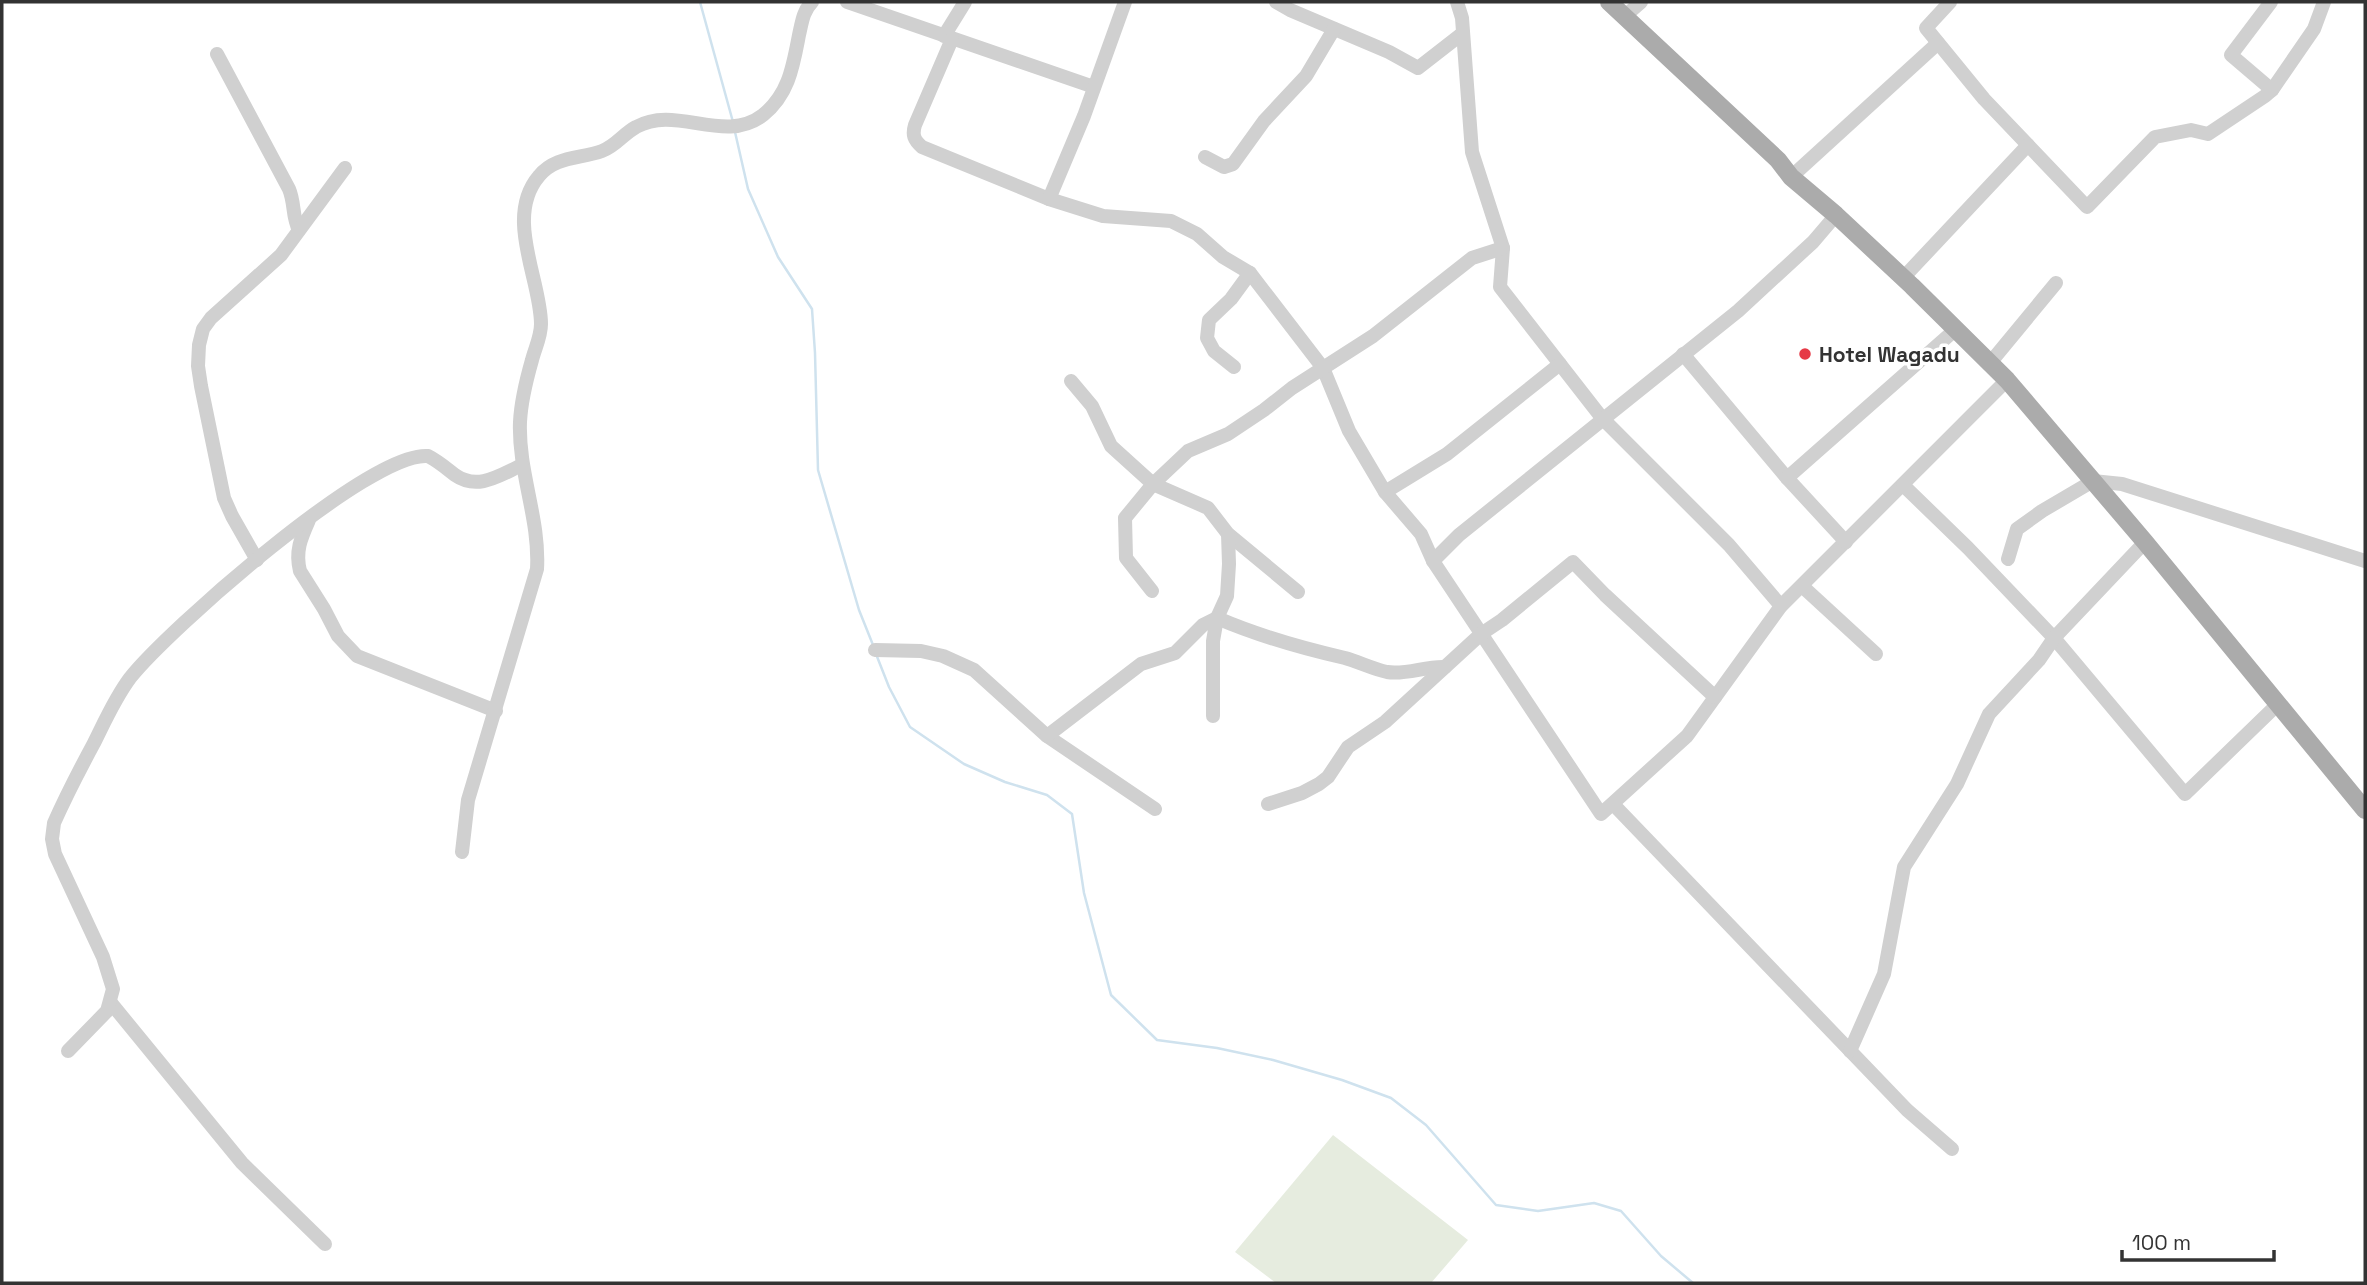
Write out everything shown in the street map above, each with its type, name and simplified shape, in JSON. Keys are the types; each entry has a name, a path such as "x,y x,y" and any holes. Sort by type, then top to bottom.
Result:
{"main road":[{"path":"1609,2 1777,160 1791,177 1903,278 2007,380 2145,542 2365,810"}],"street":[{"path":"462,852 468,800 537,569 536,535 522,465 520,422 524,386 541,327 525,244 527,199 532,186 539,175 550,166 612,146 633,128 648,121 664,118 720,127 743,125 761,116 776,103 787,86 804,12 812,2"},
{"path":"848,2 1094,87"},
{"path":"965,2 948,37 915,125 915,142 1049,199 1103,216 1171,221 1197,234 1223,257 1250,273 1323,368 1349,431 1385,492 1421,534 1433,561 1601,814 1687,736 1781,606 2007,380"},
{"path":"1049,199 1125,2"},
{"path":"1276,2 1389,52 1418,68 1463,33"},
{"path":"1457,2 1463,33 1472,152 1503,248 1500,287 1602,418 1729,545 1781,606"},
{"path":"1625,16 1641,2"},
{"path":"1950,2 1926,28 1984,99 2087,207 2155,137 2191,130 2208,134 2244,112 2272,90 2314,29 2324,2"},
{"path":"2271,2 2231,55 2272,90"},
{"path":"1205,157 1224,167 1233,164 1265,121 1306,76 1334,29"},
{"path":"1791,177 1938,43"},
{"path":"217,54 289,189 299,230"},
{"path":"1903,278 2028,145"},
{"path":"257,560 232,516 219,480 199,376 199,345 211,318 281,255 345,168"},
{"path":"1433,561 1459,535 1738,311 1813,242 1836,215"},
{"path":"1152,591 1126,558 1125,518 1153,484 1188,451 1228,434 1292,388 1373,336 1472,258 1503,248"},
{"path":"1234,367 1214,351 1207,338 1209,320 1231,299 1250,273"},
{"path":"1990,363 2056,282"},
{"path":"1787,478 1956,329"},
{"path":"1682,354 1787,478 1846,542"},
{"path":"1385,492 1447,454 1560,364"},
{"path":"1071,381 1093,406 1111,446 1153,484 1208,508 1228,534 1298,592"},
{"path":"68,1051 101,1019 111,1003 113,989 111,976 55,854 52,839 54,823 128,681 151,653 257,560 310,516 362,482 419,455 436,460 467,482 477,483 488,481 522,465"},
{"path":"2008,559 2017,528 2093,481 2122,484 2365,561"},
{"path":"1903,485 2054,638 2185,794 2279,704"},
{"path":"310,516 298,544 300,571 346,647 370,663 496,711"},
{"path":"1213,716 1213,641 1217,618 1227,596 1230,564 1228,534"},
{"path":"1850,1051 1884,974 1904,867 1957,784 1989,714 2039,660 2054,638 2145,542"},
{"path":"1269,804 1302,793 1328,777 1348,747 1385,722 1481,634 1573,562 1714,697"},
{"path":"1802,586 1876,654"},
{"path":"1047,736 1141,664 1175,653 1203,625 1217,618 1257,635 1384,671 1405,673 1431,666 1445,667"},
{"path":"874,650 921,651 943,656 974,670 1047,736 1155,809"},
{"path":"1613,804 1907,1110 1952,1149"},
{"path":"111,1003 242,1163 325,1244"}],"shaded area":[{"path":"1333,1135 1468,1240 1431,1283 1276,1283 1235,1252"}],"waterway":[{"path":"700,2 733,122"},
{"path":"735,132 748,189 778,257 812,309 818,470 859,610 873,645"},
{"path":"876,654 889,687 910,727 964,764 1005,782 1047,795 1072,814 1084,893 1111,995 1157,1040 1217,1048 1273,1060 1342,1080 1391,1098 1426,1125 1496,1205 1538,1211 1594,1203 1621,1211 1661,1256 1693,1283"}],"place":[{"name":"Hotel Wagadu","path":"1805,354"}]}
